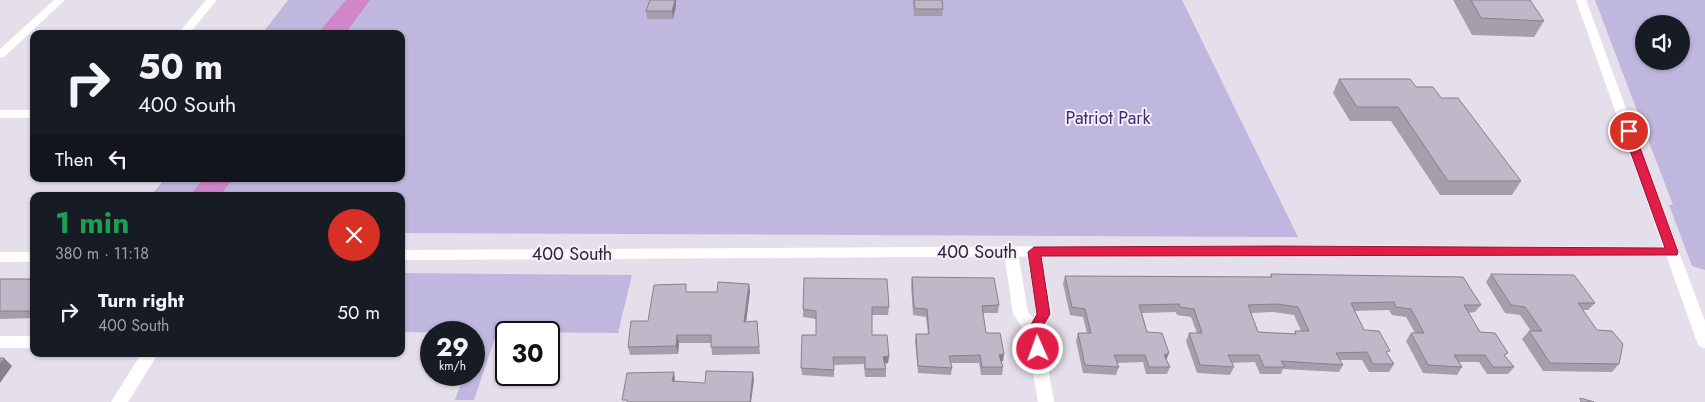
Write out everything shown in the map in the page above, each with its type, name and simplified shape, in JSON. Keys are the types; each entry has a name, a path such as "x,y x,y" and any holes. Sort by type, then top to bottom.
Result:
{"street":[{"path":"0,55 60,0"},
{"path":"186,30 212,0"},
{"path":"1581,0 1705,342"},
{"path":"0,114 30,114"},
{"name":"400 South","path":"405,255 1278,250 1672,252"},
{"path":"1011,252 1021,314 1034,330 1046,402"},
{"path":"1034,252 1044,314 1034,330"},
{"path":"0,257 30,257"},
{"path":"0,342 30,342"},
{"path":"119,402 148,357"}],"green space":[{"name":"Patriot Park","path":"288,0 1182,0 1298,237 405,233 405,192 154,192 162,182 405,182 405,30 265,30"},
{"path":"1595,0 1705,0 1705,270 1692,266 1669,205 1673,205"},
{"path":"405,273 632,275 618,333 560,333 560,321 495,321 495,338 485,367 485,321 420,321 420,332 405,332"},
{"path":"460,386 479,386 474,400 455,400"}],"shaded area":[{"path":"346,0 370,0 348,30 320,30"},
{"path":"201,182 230,182 223,192 193,192"}],"building":[{"path":"650,0 675,0 672,11 646,11"},
{"path":"914,0 942,0 943,9 915,9"},
{"path":"1471,0 1530,0 1544,21 1481,18"},
{"path":"1339,79 1410,79 1416,87 1433,87 1441,98 1458,98 1521,181 1448,181 1398,107 1357,107"},
{"path":"1271,274 1463,277 1481,305 1464,305 1480,332 1495,333 1508,353 1504,355 1514,367 1493,367 1485,355 1454,355 1462,367 1428,365 1411,333 1424,333 1411,309 1396,307 1394,302 1351,303 1364,330 1379,331 1390,351 1386,352 1394,364 1373,364 1367,352 1336,353 1343,365 1281,361 1285,367 1264,367 1259,355 1228,355 1234,367 1200,365 1189,333 1202,333 1194,309 1180,307 1179,304 1139,305 1147,332 1162,333 1169,353 1164,355 1170,367 1149,367 1145,355 1114,355 1119,367 1085,365 1078,333 1091,333 1085,309 1072,307 1065,276 1272,277","holes":["1277,304 1298,307 1309,331 1295,331 1296,334 1258,332 1248,305"]},
{"path":"1491,274 1574,275 1595,303 1578,303 1597,330 1612,331 1623,344 1619,364 1550,363 1529,331 1542,331 1525,307 1511,305"},
{"path":"912,277 994,278 999,305 982,306 986,333 1000,333 1004,354 999,355 1003,367 982,367 980,355 949,356 952,368 918,366 916,334 929,334 927,309 914,308"},
{"path":"804,278 887,279 889,307 872,307 872,335 887,335 889,356 883,357 886,369 865,369 865,357 833,357 834,370 801,368 802,335 816,335 816,311 803,309"},
{"path":"0,279 30,279 30,311 0,311"},
{"path":"718,282 749,284 744,322 757,321 759,347 711,347 711,335 677,335 676,346 628,347 631,321 648,321 654,285 686,284 686,292 717,292"},
{"path":"706,371 753,372 750,402 627,402 627,400 622,400 627,373 674,372 672,381 705,383"},
{"path":"1580,398 1594,402 1581,402"}],"route":[{"path":"1038,349 1034,330 1044,314 1034,252 1278,250 1672,252 1629,131"}]}
